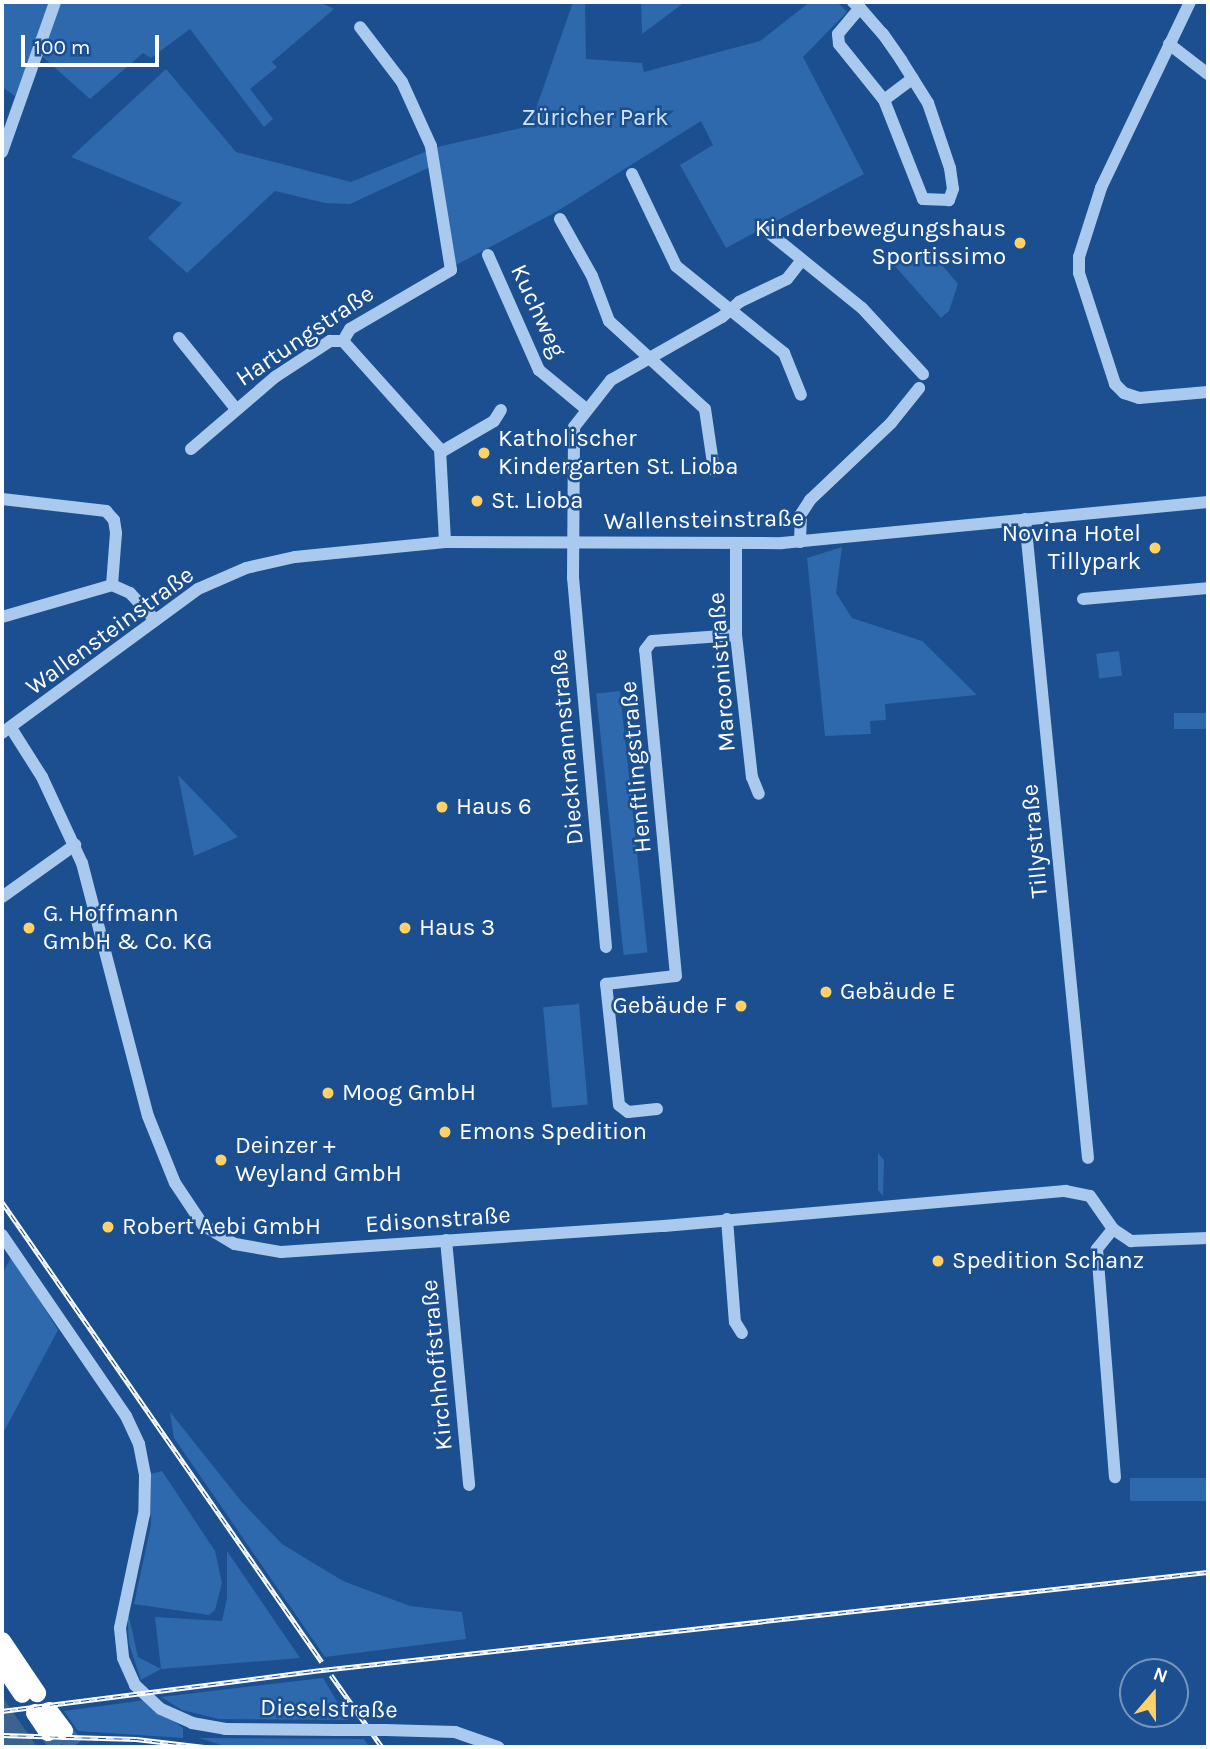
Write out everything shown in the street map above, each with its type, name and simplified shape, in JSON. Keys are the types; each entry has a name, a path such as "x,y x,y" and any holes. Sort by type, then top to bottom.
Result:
{"highway":[{"path":"2,1641 30,1693 2,1664"},
{"path":"42,1712 56,1731"}],"street":[{"path":"2,152 55,2"},
{"path":"1190,2 1101,188 1079,257 1079,273 1115,384 1124,393 1139,398 1208,392"},
{"path":"857,5 913,78 945,149 953,189 949,200 923,199 884,100 839,44 838,34 857,5"},
{"name":"Hartungstraße","path":"191,449 236,409 308,355 330,341 343,341 350,329 450,270 431,146 402,82 360,27"},
{"path":"1169,44 1208,74"},
{"path":"884,100 913,78"},
{"path":"632,174 676,266 784,353 801,395"},
{"path":"560,219 592,276 609,321 705,410 714,470"},
{"path":"768,232 862,308 923,373"},
{"name":"Kuchweg","path":"488,255 540,370 586,409"},
{"name":"Dieckmannstraße","path":"606,947 572,543 574,427 611,380 787,279 802,260"},
{"path":"179,338 236,409"},
{"path":"343,341 441,452 445,542"},
{"path":"800,542 801,513 810,500 891,423 919,388"},
{"path":"441,452 494,421 501,410"},
{"path":"2,499 106,511 114,520 116,533 111,585"},
{"name":"Wallensteinstraße","path":"6,731 155,620 212,582 264,563 354,548 445,542 736,545 800,542 1208,502"},
{"name":"Tillystraße","path":"1025,519 1088,1158"},
{"name":"Marconistraße","path":"736,545 736,635 751,777 759,794"},
{"path":"2,617 111,585 130,593 155,620"},
{"path":"1083,599 1208,588"},
{"name":"Henftlingstraße","path":"657,1109 628,1112 619,1105 606,984 676,976 645,650 652,641 736,635"},
{"name":"Edisonstraße","path":"6,731 34,762 75,845 152,1128 175,1183 195,1217 219,1237 263,1251 727,1219 1055,1191 1084,1193 1113,1229"},
{"path":"2,897 75,845"},
{"path":"727,1219 735,1322 742,1334"},
{"path":"1115,1477 1097,1250 1113,1229 1125,1238 1142,1242 1208,1238"},
{"name":"Dieselstraße","path":"2,1235 126,1416 139,1444 145,1475 144,1514 120,1628 128,1674 161,1709 191,1723 225,1729 455,1732 498,1747"},
{"name":"Kirchhoffstraße","path":"446,1240 469,1485"}],"green space":[{"path":"2,2 319,2 334,9 272,62 277,67 250,89 273,119 264,127 190,29 151,58 143,53 90,99 34,49 15,96 2,87"},
{"name":"Züricher Park","path":"573,2 585,2 586,59 642,63 644,72 760,41 810,2 837,2 847,12 803,57 864,174 726,248 680,165 713,145 701,121 556,212 456,265 439,163 350,204 325,203 275,191 187,273 148,238 182,203 71,157 166,69 236,152 351,182 437,147 530,126"},
{"path":"641,2 685,2 642,34"},
{"path":"931,252 958,284 949,311 941,318 894,265 910,254"},
{"path":"842,547 836,593 852,618 922,641 977,695 885,704 886,720 870,721 871,734 825,736 807,558"},
{"path":"1119,651 1122,676 1099,679 1096,654"},
{"path":"620,691 647,953 624,955 596,694"},
{"path":"1174,713 1208,713 1208,729 1174,729"},
{"path":"178,775 238,837 194,856"},
{"path":"579,1004 588,1105 552,1108 543,1007"},
{"path":"878,1153 884,1160 883,1196 878,1190"},
{"path":"12,1256 58,1330 2,1435 2,1274"},
{"path":"170,1412 241,1501 282,1544 343,1581 410,1606 462,1612 466,1639 325,1657 174,1438"},
{"path":"162,1471 215,1551 222,1583 215,1610 209,1615 134,1604 151,1525 151,1474"},
{"path":"1130,1478 1208,1478 1208,1501 1130,1501"},
{"path":"227,1551 300,1658 161,1669 155,1617 222,1621 227,1598"},
{"path":"127,1608 138,1657 161,1669 141,1680 129,1644"},
{"path":"323,1678 348,1720 219,1719 182,1710 161,1697"},
{"path":"146,1700 183,1728 183,1738 78,1731 64,1711"},
{"path":"199,1738 364,1739 369,1747 228,1747"}],"shaded area":[{"path":"2,1696 37,1747 2,1747"}],"tunnel":[{"path":"64,1731 75,1747"},
{"path":"48,1732 59,1747"}],"railway":[{"path":"2,1202 322,1662"},
{"path":"2,1711 313,1671 1208,1572"},
{"path":"331,1675 382,1747"},
{"path":"2,1735 136,1739 205,1747"}],"place":[{"name":"Kinderbewegungshaus Sportissimo","path":"1020,243"},
{"name":"Katholischer Kindergarten St. Lioba","path":"484,453"},
{"name":"St. Lioba","path":"477,501"},
{"name":"Novina Hotel Tillypark","path":"1155,548"},
{"name":"Haus 6","path":"442,807"},
{"name":"G. Hoffmann GmbH & Co. KG","path":"29,928"},
{"name":"Haus 3","path":"405,928"},
{"name":"Gebäude E","path":"826,992"},
{"name":"Gebäude F","path":"741,1006"},
{"name":"Moog GmbH","path":"328,1093"},
{"name":"Emons Spedition","path":"445,1132"},
{"name":"Deinzer + Weyland GmbH","path":"221,1160"},
{"name":"Robert Aebi GmbH","path":"108,1227"},
{"name":"Spedition Schanz","path":"938,1261"}]}
